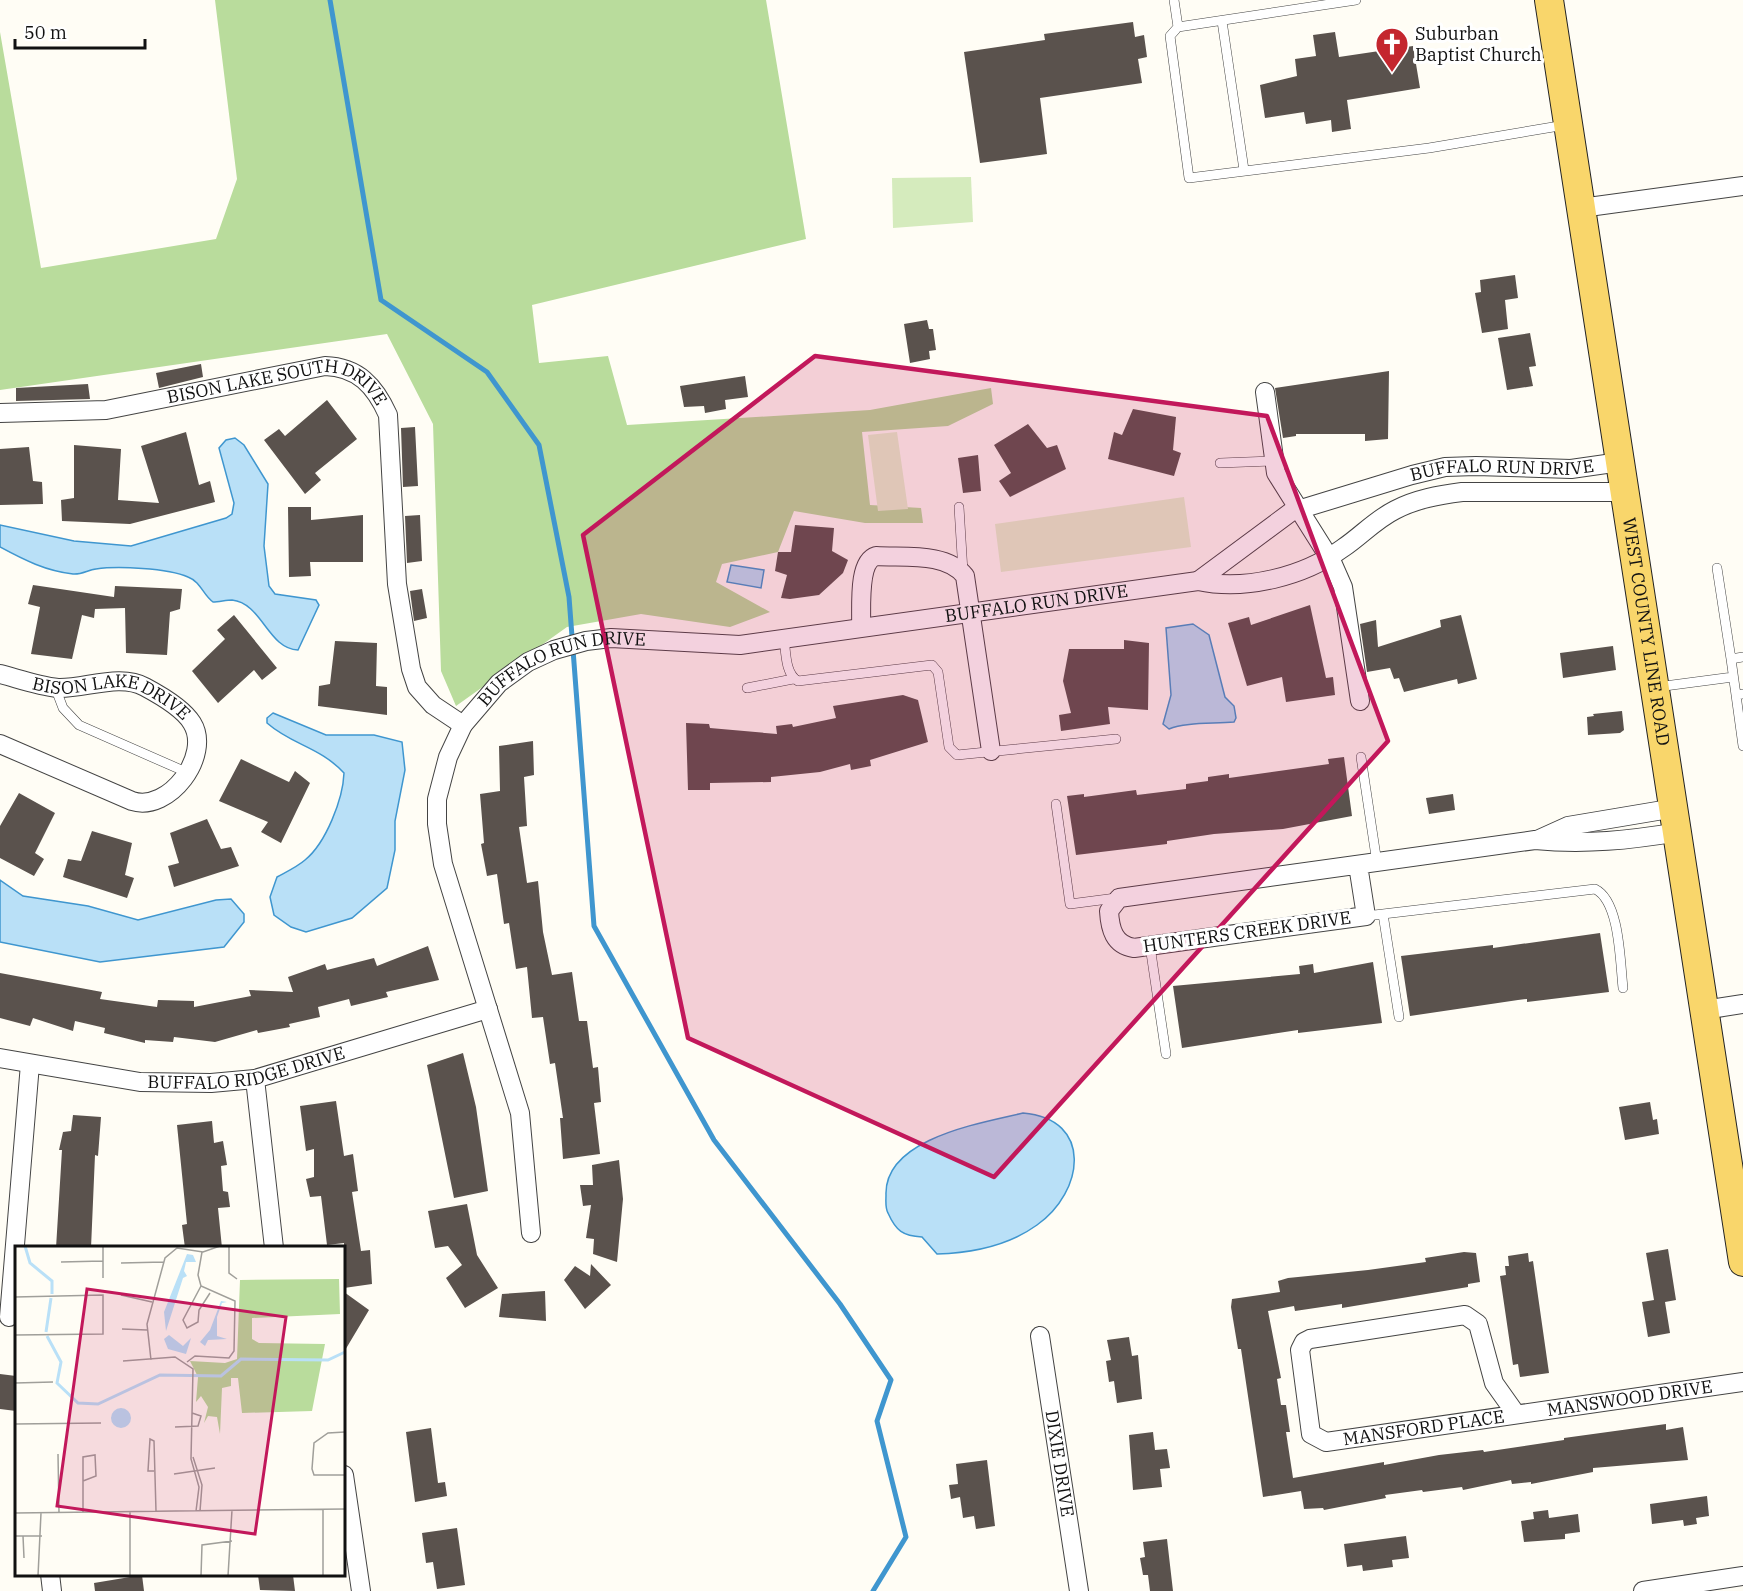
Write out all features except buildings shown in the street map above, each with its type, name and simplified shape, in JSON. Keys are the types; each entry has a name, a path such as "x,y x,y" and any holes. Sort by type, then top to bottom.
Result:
{"main road":[{"name":"WEST COUNTY LINE ROAD","path":"1549,0 1677,820 1743,1263"}],"street":[{"path":"1581,208 1743,186"},
{"name":"BISON LAKE SOUTH DRIVE","path":"0,413 106,410 325,366 341,368 359,375 382,399 388,415 397,584 413,678 433,705 463,725"},
{"path":"1265,392 1276,473 1329,557 1343,586 1360,701"},
{"name":"BUFFALO RUN DRIVE","path":"1198,581 1238,553 1279,519 1298,509 1445,467 1570,469 1620,462"},
{"name":"BUFFALO RUN DRIVE","path":"531,1233 520,1113 443,864 436,824 441,778 463,725 487,695 512,673 548,653 577,643 627,638 726,646 1198,581 1222,586 1276,578 1303,570 1329,557 1394,510 1436,496 1462,492 1625,492"},
{"path":"861,627 864,569 870,558 876,556 947,561 963,574 971,612 991,751"},
{"name":"BISON LAKE DRIVE","path":"0,674 55,687 122,682 141,685 184,713 196,730 196,747 186,772"},
{"path":"0,744 142,803 151,803 166,797 186,772"},
{"path":"1119,898 1535,840 1571,844 1623,841 1677,820"},
{"name":"HUNTERS CREEK DRIVE","path":"1119,898 1109,911 1116,938 1129,947 1150,946 1374,915 1367,864"},
{"path":"1704,1010 1743,1004"},
{"name":"BUFFALO RIDGE DRIVE","path":"0,1058 140,1082 211,1083 255,1079 488,1009"},
{"path":"9,1317 30,1064"},
{"path":"255,1079 274,1246"},
{"name":"MANSFORD PLACE","path":"1465,1315 1478,1324 1494,1383 1516,1414 1326,1442 1311,1434 1300,1350 1304,1342 1310,1339 1465,1315"},
{"name":"DIXIE DRIVE","path":"1040,1336 1079,1591"},
{"name":"MANSWOOD DRIVE","path":"1516,1414 1743,1382"},
{"path":"345,1482 361,1591"},
{"path":"50,1576 52,1591"},
{"path":"1643,1591 1743,1576"}],"lane":[{"path":"1174,0 1178,27"},
{"path":"1356,0 1178,27 1170,36 1189,178 1429,148 1568,124"},
{"path":"1222,21 1244,170"},
{"path":"1220,463 1274,461"},
{"path":"958,507 963,574"},
{"path":"1717,568 1733,676 1739,695 1743,746"},
{"path":"784,638 788,668 793,679"},
{"path":"1731,659 1743,657"},
{"path":"747,688 793,679 804,682 932,665 938,672 951,751 959,755 1116,739"},
{"path":"1655,687 1733,676"},
{"path":"55,687 63,708 79,725 186,772"},
{"path":"1361,757 1367,864"},
{"path":"1056,804 1070,904 1119,898"},
{"path":"1399,1017 1374,915 1594,888 1606,898 1613,915 1623,988"},
{"path":"1150,946 1167,1054"}],"highlighted area":[{"path":"815,356 1267,416 1388,741 994,1177 688,1038 583,535"}],"green space":[{"path":"215,0 766,0 806,239 532,305 539,363 608,356 627,425 870,410 991,388 993,404 948,426 862,432 870,505 921,508 923,523 865,523 794,511 778,552 722,564 716,582 770,612 730,627 641,614 567,627 456,706 441,671 433,424 387,334 0,390 0,32 41,268 216,239 237,179"},
{"path":"971,177 973,222 893,228 892,178"},
{"path":"897,432 908,509 878,511 868,435"},
{"path":"1184,497 1191,547 1001,572 995,524"}],"water":[{"path":"235,438 244,445 268,484 264,546 269,586 275,594 316,600 319,605 298,650 288,648 279,642 251,609 242,603 232,600 213,602 196,582 188,577 156,570 129,568 96,569 76,574 63,573 35,564 0,547 0,525 74,541 131,546 226,518 232,514 234,503 219,448 226,440"},
{"path":"731,565 764,570 761,588 727,582"},
{"path":"1193,624 1209,635 1225,697 1234,706 1236,718 1234,722 1191,724 1169,729 1163,724 1171,695 1166,628"},
{"path":"273,713 326,735 374,735 402,742 405,770 395,821 395,850 387,888 352,918 306,932 291,927 274,915 270,897 277,877 302,863 320,843 337,807 344,773 325,757 267,723 267,718"},
{"path":"0,880 23,896 88,906 138,920 216,900 231,899 244,914 244,922 224,947 100,962 0,942"},
{"path":"1023,1113 1046,1118 1062,1128 1071,1142 1074,1159 1072,1177 1065,1194 1053,1211 1037,1225 1014,1238 989,1247 963,1252 937,1254 922,1237 905,1234 897,1228 887,1211 886,1195 890,1176 901,1160 938,1136"}],"waterway":[{"path":"330,0 381,300 487,372 539,445 569,597 594,926 714,1140 840,1304 891,1380 877,1421 906,1537 873,1591"}],"place":[{"name":"Suburban Baptist Church","path":"1392,73"}]}
